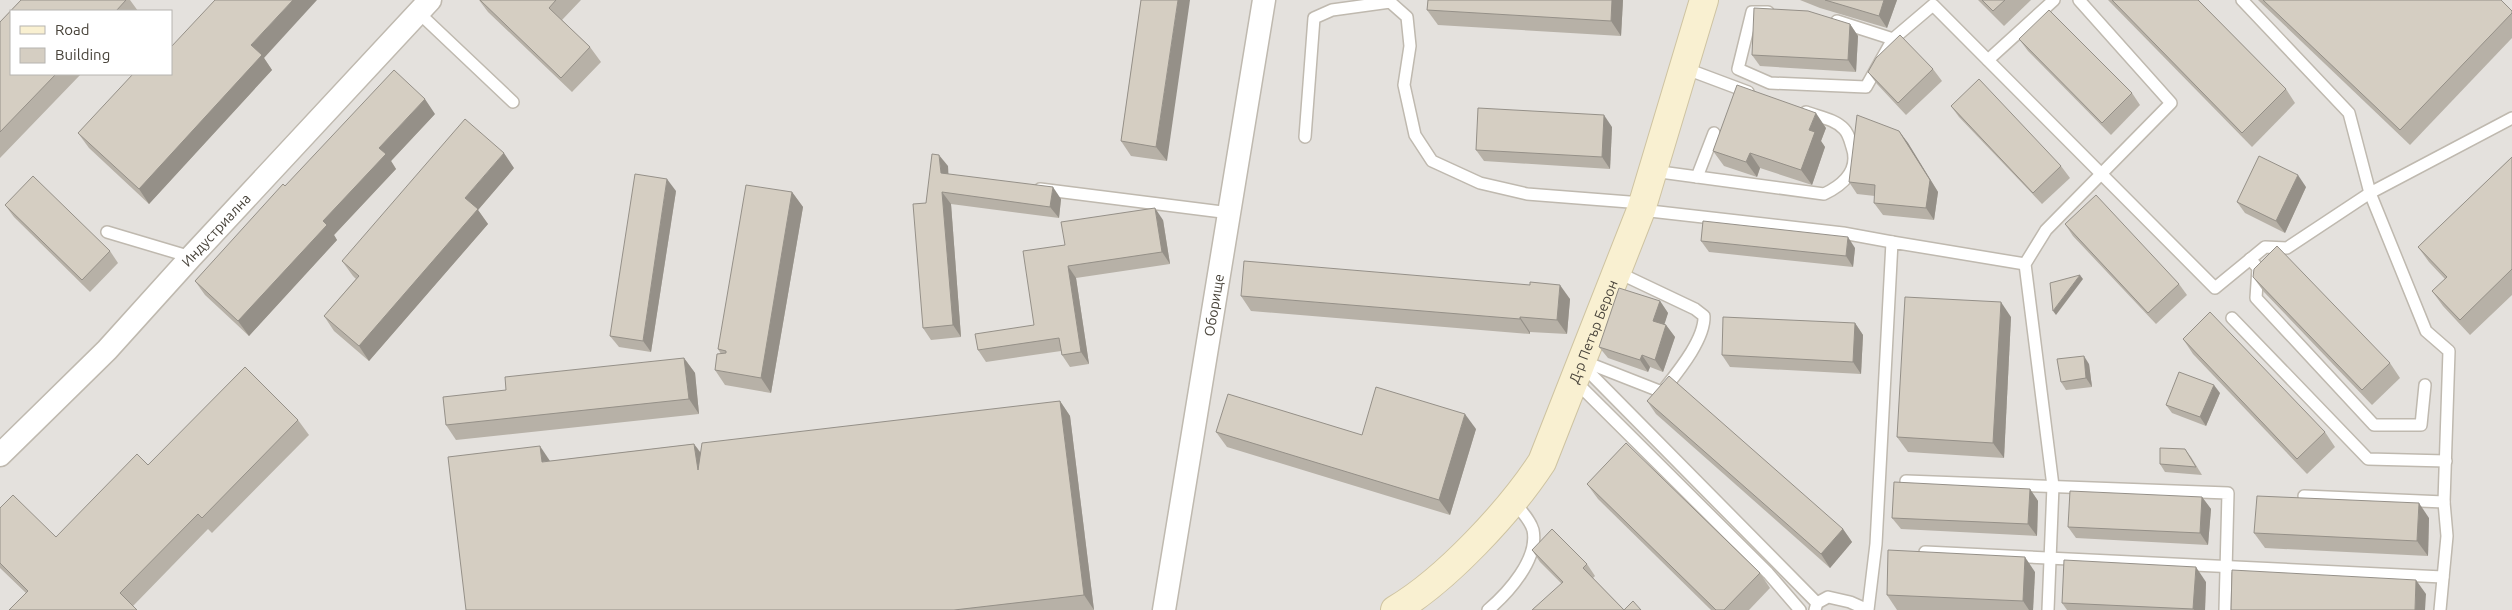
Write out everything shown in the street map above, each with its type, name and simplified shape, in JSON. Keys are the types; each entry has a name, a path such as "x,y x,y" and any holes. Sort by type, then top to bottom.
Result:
{"street":[{"name":"Оборище","path":"1164,610 1264,0"},
{"name":"Д-р Петър Берон","path":"1395,610 1448,569 1513,501 1542,462 1580,369 1642,206 1704,0"},
{"name":"Индустриална","path":"0,455 107,350 190,257 424,7"}],"lane":[{"path":"1988,60 2054,0"},
{"path":"2048,610 2053,486 2026,264 2046,230 2171,103 2079,0"},
{"path":"2242,0 2350,113 2370,193 2426,331 2449,351 2444,502 2447,536 2440,610"},
{"path":"1305,137 1314,18 1332,10 1390,1 1407,17 1410,46 1404,85 1415,135 1432,161 1480,183 1527,194 1642,206 1843,233 2026,264"},
{"path":"1780,12 1752,12 1738,69 1770,83 1866,87 1893,38 1931,2 2215,288 2264,247 2287,248 2370,193 2512,118"},
{"path":"424,7 513,102"},
{"path":"1827,18 1893,38"},
{"path":"1684,68 1760,96"},
{"path":"1653,171 1808,193 1824,194 1839,187 1850,174 1853,167 1854,154 1849,136 1834,121 1795,108"},
{"path":"1697,177 1714,133"},
{"path":"1026,188 1230,213"},
{"path":"106,232 190,257"},
{"path":"1580,369 1816,607 1828,597 1850,602 1868,610 1876,544 1892,242"},
{"path":"2250,259 2258,268 2256,298 2374,425 2421,425 2425,385"},
{"path":"1580,369 1662,392 1686,360 1704,326 1704,316 1695,309 1617,272"},
{"path":"2232,318 2368,459 2446,461"},
{"path":"1580,369 1800,610"},
{"path":"1906,481 2228,493 2225,610"},
{"path":"2304,496 2444,502"},
{"path":"1488,610 1506,595 1525,568 1531,548 1533,532 1530,523 1513,501"},
{"path":"1925,552 2443,577"}],"shaded area":[{"path":"0,0 2512,0 2512,610 0,610"}],"building":[{"path":"21,0 126,0 117,10 11,10"},
{"path":"215,0 293,0 251,45 262,55 139,189 78,133 132,75 172,75 172,46"},
{"path":"480,0 556,0 549,8 590,47 561,78"},
{"path":"1141,0 1178,0 1156,147 1121,141"},
{"path":"1428,0 1612,0 1611,21 1427,10"},
{"path":"1825,0 1884,0 1879,16"},
{"path":"1982,0 2005,0 1993,11"},
{"path":"2112,0 2198,0 2286,89 2242,133"},
{"path":"2263,0 2501,0 2512,13 2400,130"},
{"path":"1754,8 1808,11 1850,24 1848,60 1752,55"},
{"path":"2049,10 2132,93 2102,123 2019,39"},
{"path":"10,12 10,75 55,75 0,132 0,22"},
{"path":"1900,35 1933,69 1898,103 1868,72 1876,58"},
{"path":"394,70 425,99 379,148 386,154 323,221 327,225 238,321 195,281 283,184 285,186"},
{"path":"1979,79 2061,166 2033,193 1951,106"},
{"path":"1737,85 1816,113 1809,130 1815,132 1801,170 1750,153 1746,162 1713,151"},
{"path":"1478,108 1604,115 1602,157 1476,150"},
{"path":"1857,115 1899,131 1930,180 1926,208 1874,203 1875,185 1849,182"},
{"path":"465,119 504,153 465,198 478,209 359,346 324,316 359,276 342,261"},
{"path":"932,154 939,155 941,173 1053,187 1050,207 942,192 953,325 923,328 913,204 926,203"},
{"path":"2259,156 2298,175 2276,221 2237,202"},
{"path":"2512,157 2512,269 2460,320 2432,291 2447,277 2418,247"},
{"path":"635,174 667,179 643,341 610,336"},
{"path":"33,176 110,251 82,280 5,205"},
{"path":"746,185 792,192 761,378 715,370 717,354 726,353 726,351 718,349"},
{"path":"2096,195 2179,284 2148,313 2065,224"},
{"path":"1155,208 1162,252 1068,266 1081,352 1062,355 1059,338 978,350 975,334 1034,325 1023,251 1065,245 1061,222"},
{"path":"1703,221 1848,237 1846,256 1701,241"},
{"path":"2277,246 2390,363 2362,390 2253,277 2254,269"},
{"path":"1244,261 1530,285 1530,282 1560,285 1557,320 1520,317 1520,319 1241,296"},
{"path":"2080,275 2053,311 2050,283"},
{"path":"1619,288 1660,301 1653,321 1666,325 1655,360 1642,355 1640,360 1599,347"},
{"path":"1905,297 2001,302 1993,443 1897,437"},
{"path":"2210,312 2325,432 2297,459 2183,339"},
{"path":"1723,317 1855,323 1853,362 1722,355"},
{"path":"2084,356 2086,378 2061,382 2057,359"},
{"path":"684,358 689,399 446,425 443,397 506,390 505,377"},
{"path":"245,367 298,420 202,518 198,514 120,593 137,610 9,610 28,591 0,563 0,508 13,495 56,537 137,454 148,465"},
{"path":"2179,372 2214,385 2200,417 2166,405"},
{"path":"1669,376 1843,529 1821,554 1647,401"},
{"path":"1376,387 1465,414 1439,500 1216,432 1228,394 1362,435"},
{"path":"1060,401 1084,595 954,610 466,610 448,457 540,446 542,462 694,444 698,470 702,443"},
{"path":"1626,443 1760,573 1724,610 1716,610 1587,484"},
{"path":"2160,448 2185,449 2196,467 2160,464"},
{"path":"1894,482 2030,489 2028,524 1892,518"},
{"path":"2070,491 2202,497 2200,533 2068,527"},
{"path":"2257,496 2419,503 2417,541 2254,533"},
{"path":"1552,529 1587,564 1583,568 1624,610 1532,610 1563,582 1532,550"},
{"path":"1888,550 2025,557 2023,601 1887,595"},
{"path":"2064,560 2196,567 2193,609 2062,603"},
{"path":"2232,570 2416,580 2415,610 2231,610"},
{"path":"1633,601 1641,610 1624,610"}]}
